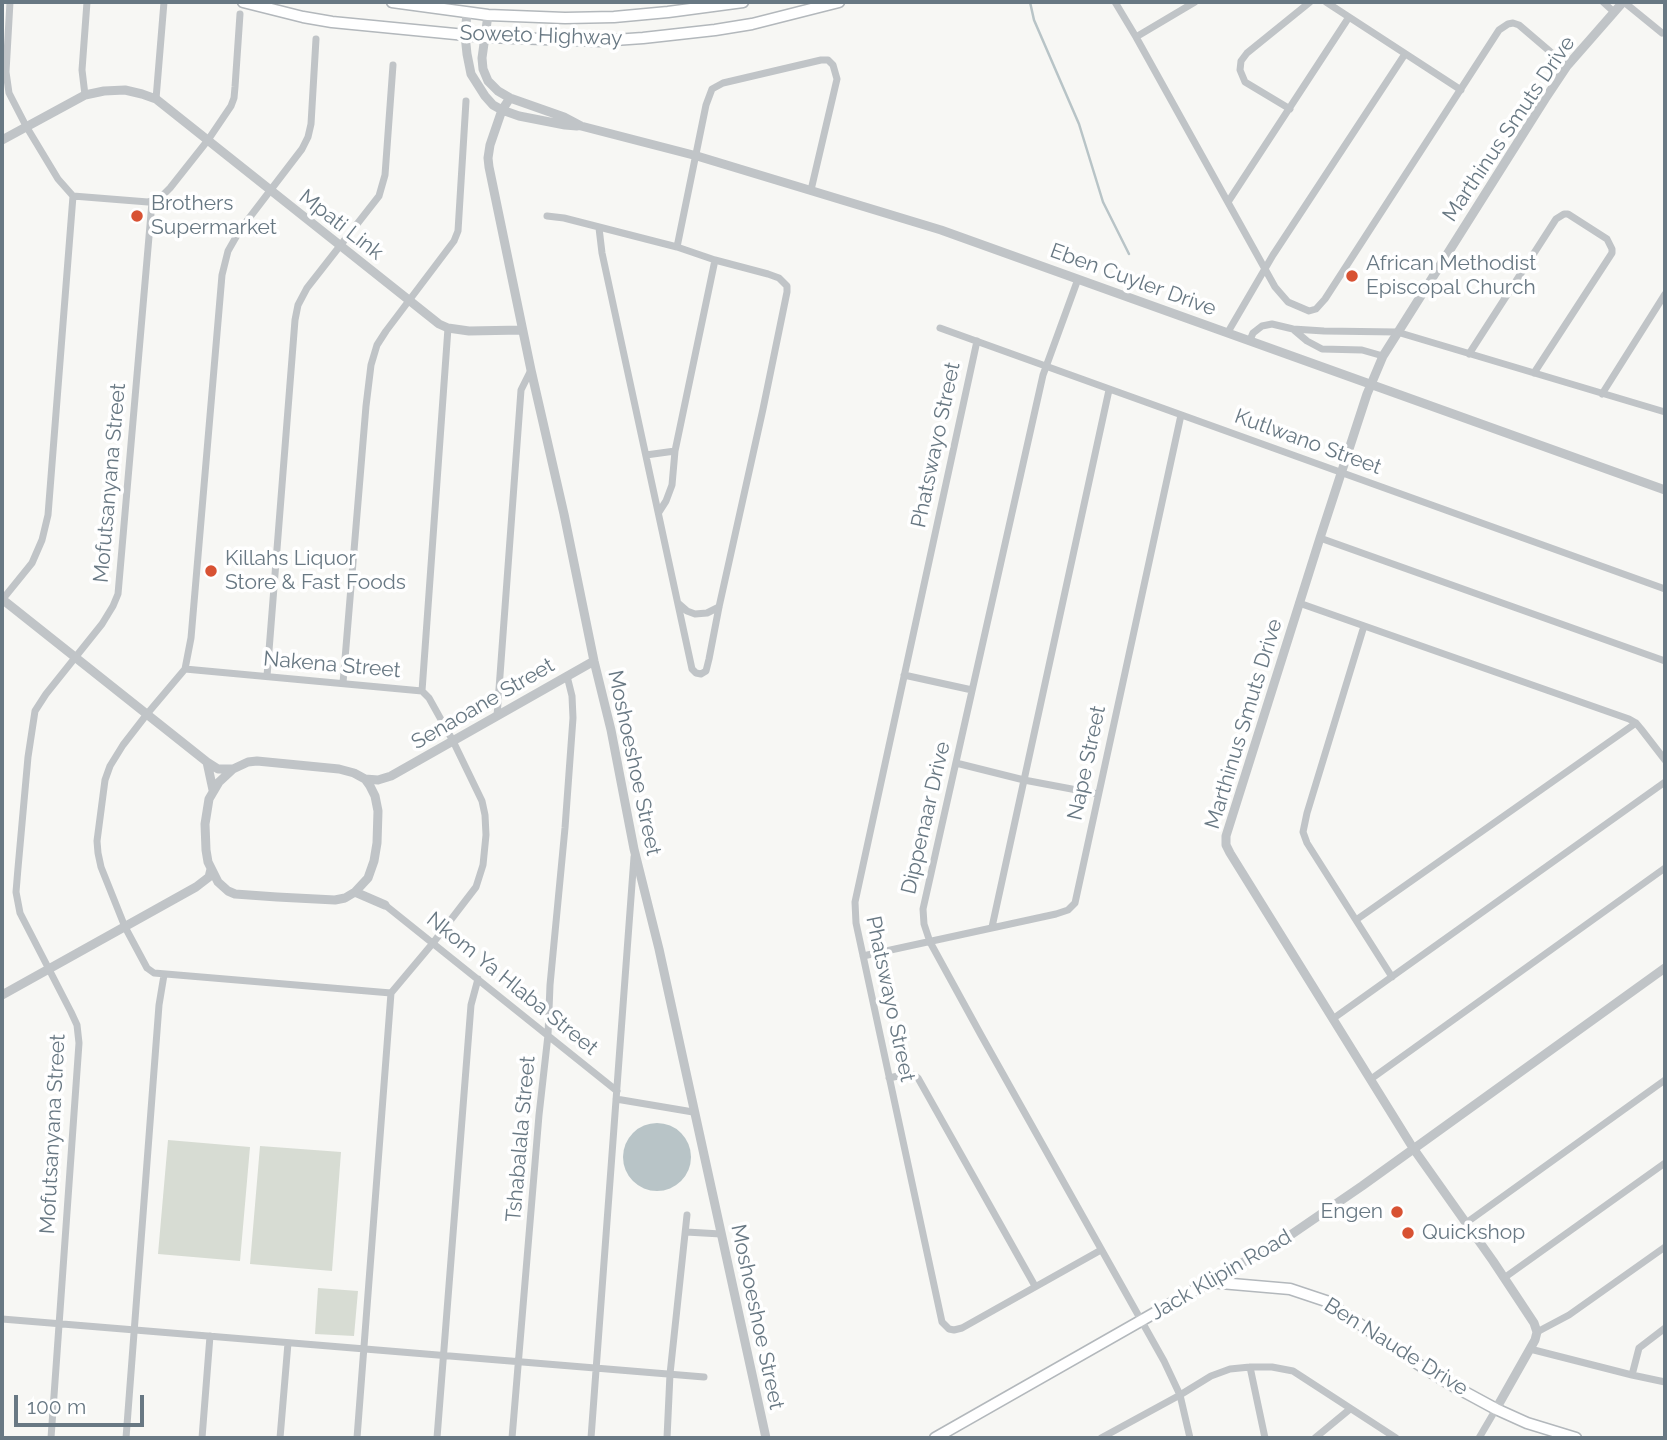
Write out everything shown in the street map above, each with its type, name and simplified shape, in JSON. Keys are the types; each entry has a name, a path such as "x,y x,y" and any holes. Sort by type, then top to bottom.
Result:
{"main road":[{"name":"Soweto Highway","path":"243,2 322,20 486,37 600,41 752,24 839,2"},
{"name":"Soweto Highway","path":"392,2 488,15 565,18 614,17 743,2"},
{"name":"Jack Klipin Road","path":"935,1438 1209,1282"},
{"name":"Ben Naude Drive","path":"1209,1282 1290,1289 1326,1301 1418,1364 1496,1409 1546,1430 1576,1438"}],"street":[{"path":"10,2 6,82 26,126 58,179 73,196 152,202 170,188 231,106 234,98 240,14"},
{"path":"2,140 85,95 82,71 87,2"},
{"path":"156,99 164,2"},
{"path":"1115,2 1279,294 1308,311 1320,305 1496,34 1508,24 1518,25 1567,66"},
{"path":"1136,37 1195,2"},
{"path":"1290,109 1245,82 1240,70 1241,61 1247,53 1310,2"},
{"path":"1326,2 1461,90"},
{"path":"1603,2 1614,12"},
{"path":"1624,2 1662,33"},
{"name":"Marthinus Smuts Drive","path":"1537,1332 1528,1312 1413,1148 1226,845 1227,830 1299,603 1371,384 1383,356 1567,66 1624,2"},
{"name":"Eben Cuyler Drive","path":"467,13 465,35 471,74 485,96 502,110 538,121 581,126 697,156 940,230 1665,490"},
{"name":"Eben Cuyler Drive","path":"488,15 482,58 485,75 498,91 581,126"},
{"path":"1228,202 1349,17"},
{"path":"316,39 311,124 307,137 302,149 240,230 228,251 222,275 191,638 185,669 147,714 110,766 104,780 97,841 101,867 125,927 147,968 154,973 391,993 357,1438"},
{"path":"1228,332 1264,269 1405,54"},
{"path":"677,247 706,105 715,86 821,60 828,60 833,65 837,79 811,190"},
{"path":"267,676 298,305 307,288 373,205 383,186 393,65"},
{"name":"Mpati Link","path":"85,95 125,90 156,99 429,318 448,328 480,331 522,330"},
{"name":"Moshoeshoe Street","path":"510,98 502,110 488,158 522,330 611,730 634,849 659,949 765,1438"},
{"path":"344,683 371,365 377,345 454,241 458,231 466,101"},
{"path":"73,196 48,515 43,540 32,563 2,599 207,762 218,769 233,769"},
{"name":"Mofutsanyana Street","path":"51,1438 79,1044 77,1025 20,913 16,892 35,711 102,624 118,594 152,202"},
{"path":"1469,354 1559,216 1564,214 1574,217 1607,239 1612,253 1534,373"},
{"path":"547,216 564,218 677,247 768,274 783,281 788,292 709,659 706,671 699,674 692,669 602,253 599,228"},
{"path":"659,512 672,485 676,451 715,260"},
{"name":"Dippenaar Drive","path":"1078,279 1047,366 923,909 924,924 930,942 1164,1361 1180,1395 1190,1438"},
{"path":"1602,394 1665,294"},
{"path":"1250,340 1253,333 1262,326 1272,324 1293,329 1397,332 1665,412"},
{"path":"422,691 448,328"},
{"name":"Kutlwano Street","path":"940,328 1665,589"},
{"path":"1293,329 1322,349 1362,350 1383,356"},
{"name":"Phatswayo Street","path":"977,341 855,902 856,923 942,1322 949,1329 962,1328 1101,1250"},
{"path":"497,716 521,390 531,370"},
{"path":"992,927 1109,390"},
{"name":"Nape Street","path":"863,956 1056,914 1072,906 1076,898 1181,415"},
{"path":"646,455 676,451"},
{"path":"1320,538 1665,661"},
{"path":"677,602 695,614 707,613 719,607"},
{"path":"1299,603 1636,723 1665,761"},
{"path":"1364,626 1303,832 1307,843 1392,977"},
{"name":"Senaoane Street","path":"365,779 378,780 391,776 594,661"},
{"name":"Nakena Street","path":"185,669 422,691 429,698 482,801 486,835 483,865 476,887 391,993"},
{"path":"904,675 972,690"},
{"name":"Tshabalala Street","path":"512,1438 573,718 572,696 567,676"},
{"path":"1356,920 1636,723"},
{"path":"275,761 339,769 365,779 375,796 377,811 377,843 368,878 345,898 324,900 235,894 222,886 211,869 206,850 205,824 213,790 233,769 248,762 275,761"},
{"path":"207,762 213,790"},
{"path":"956,763 1024,780 1098,794"},
{"name":"Senaoane Street","path":"375,796 391,776"},
{"path":"1334,1018 1665,782"},
{"path":"591,1438 634,849"},
{"path":"1371,1079 1665,867"},
{"path":"2,995 196,887 209,877 211,869"},
{"name":"Nkom Ya Hlaba Street","path":"368,878 373,890 385,905 548,1035 616,1095"},
{"path":"196,887 222,886"},
{"name":"Nkom Ya Hlaba Street","path":"355,892 385,905"},
{"name":"Jack Klipin Road","path":"1209,1282 1292,1234 1665,968"},
{"path":"126,1438 159,1005 164,975"},
{"path":"437,1438 471,1005 478,979"},
{"path":"888,1078 907,1074 918,1078 1035,1286"},
{"path":"1466,1223 1665,1080"},
{"path":"616,1095 694,1112"},
{"path":"1504,1279 1665,1163"},
{"path":"667,1438 670,1374 687,1215"},
{"path":"686,1232 720,1234"},
{"path":"1479,1438 1537,1332 1569,1314 1665,1247"},
{"path":"2,1319 704,1377"},
{"path":"1632,1376 1639,1348 1665,1328"},
{"path":"202,1438 210,1336"},
{"path":"280,1438 288,1343"},
{"path":"1530,1349 1665,1382"},
{"path":"1101,1438 1221,1371 1237,1367 1293,1371 1396,1438"},
{"path":"1250,1367 1265,1438"},
{"path":"1315,1438 1350,1409"}],"shaded area":[{"path":"657,1123 670,1126 681,1133 688,1144 691,1157 688,1170 681,1181 670,1188 657,1191 644,1188 633,1181 626,1170 623,1157 626,1144 633,1133 644,1126"},
{"path":"168,1140 250,1147 240,1261 158,1254"},
{"path":"260,1146 341,1152 332,1271 250,1264"},
{"path":"318,1288 358,1291 354,1336 315,1334"}],"waterway":[{"path":"1030,2 1034,20 1079,124 1103,202 1129,254"}],"place":[{"name":"Brothers Supermarket","path":"137,216"},
{"name":"African Methodist Episcopal Church","path":"1352,276"},
{"name":"Killahs Liquor Store & Fast Foods","path":"211,571"},
{"name":"Engen","path":"1397,1212"},
{"name":"Quickshop","path":"1408,1233"}]}
